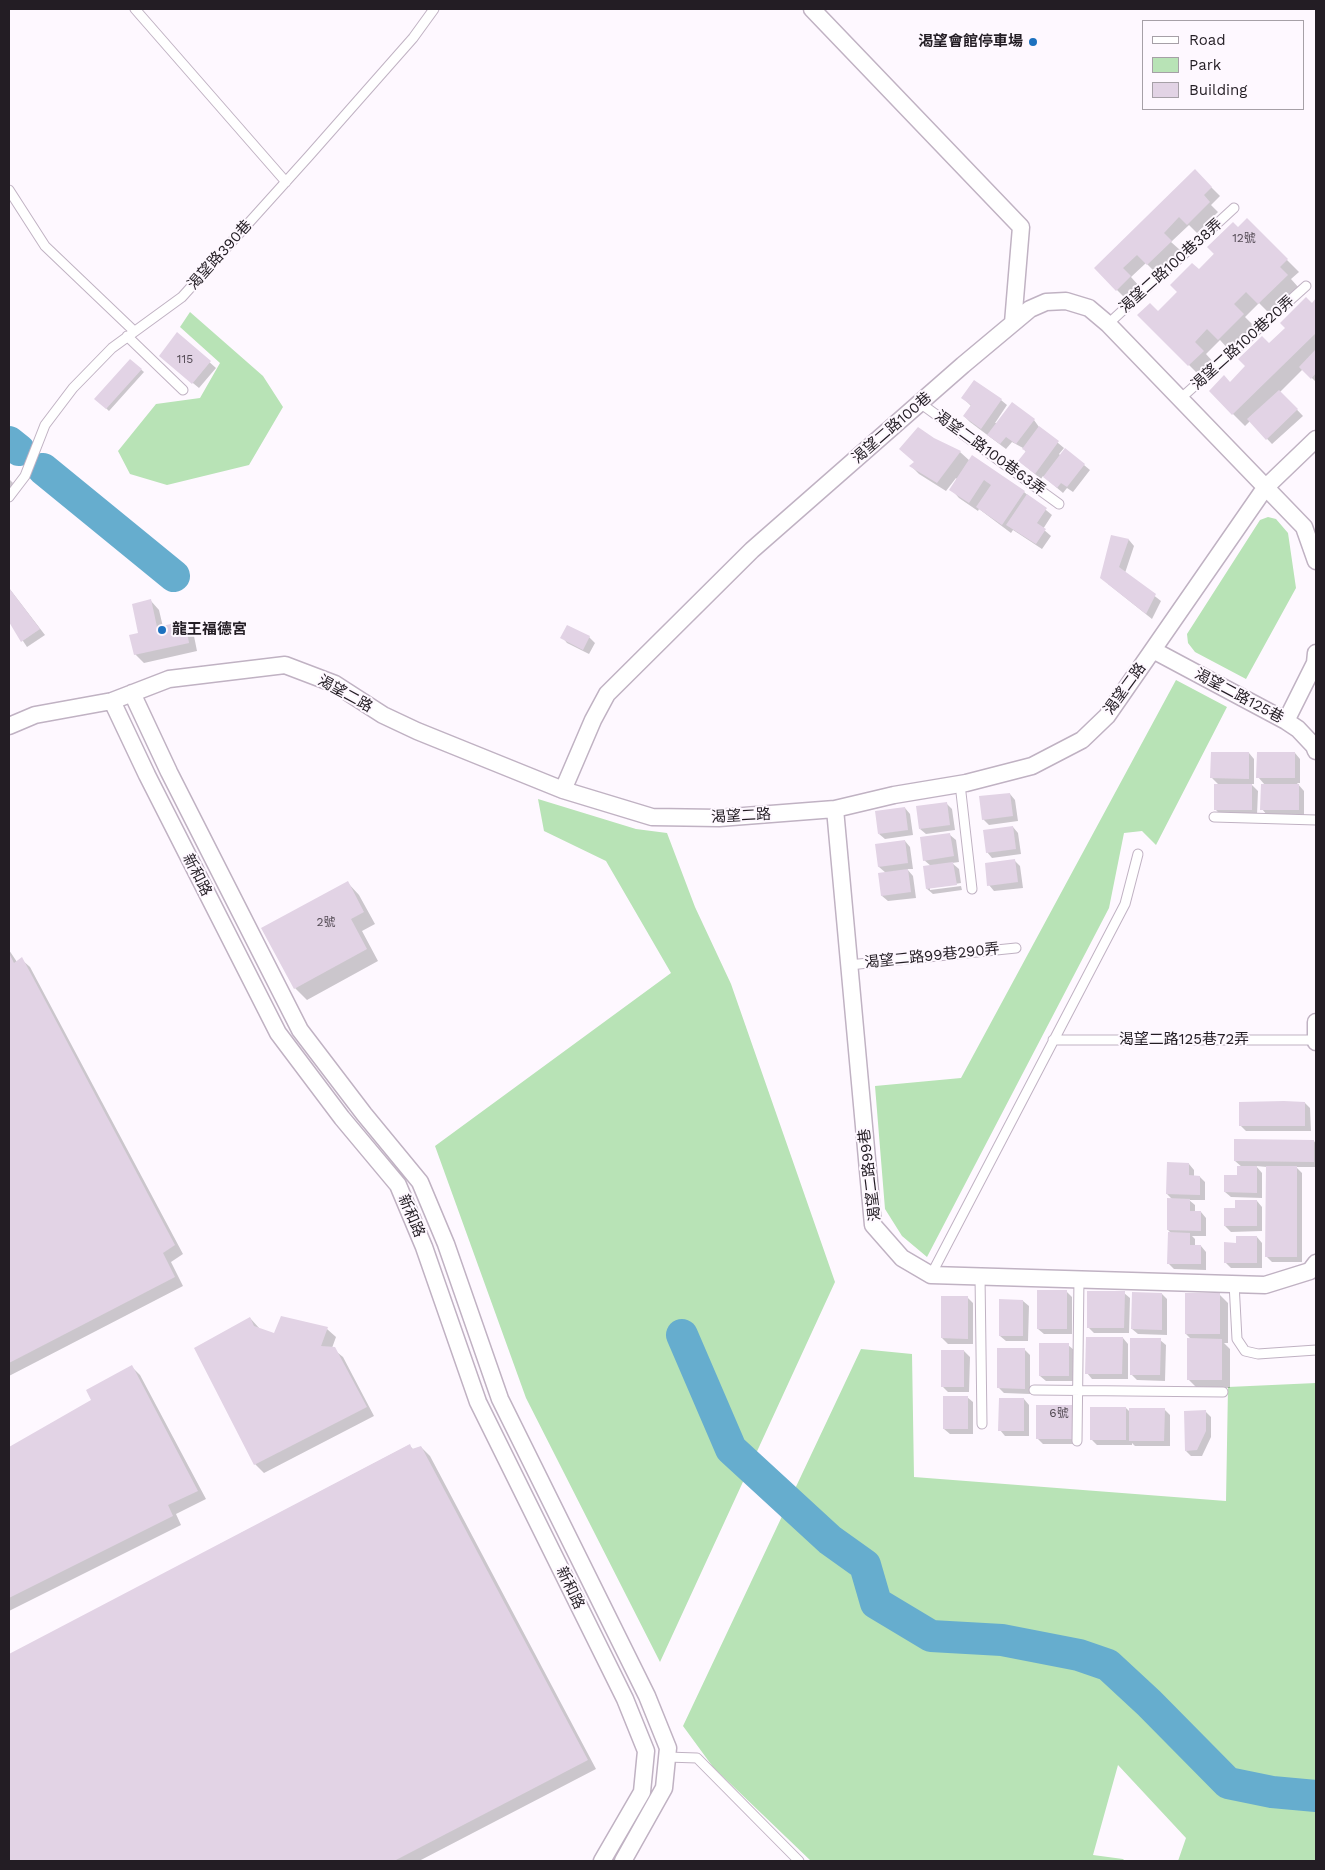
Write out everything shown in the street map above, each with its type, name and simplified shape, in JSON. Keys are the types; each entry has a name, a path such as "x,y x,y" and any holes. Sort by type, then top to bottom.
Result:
{"street":[{"path":"812,9 1020,227 1014,323"},
{"name":"渴望二路100巷","path":"563,790 593,720 607,694 752,550 1030,309 1046,302 1066,301 1089,308 1108,324 1304,527 1316,561"},
{"name":"渴望二路","path":"112,701 170,679 285,665 334,684 383,715 417,731 563,790 652,817 719,818 835,809 894,795 960,784 1032,766 1082,740 1107,716 1266,488 1316,439"},
{"name":"渴望二路125巷","path":"1153,650 1286,721 1298,729 1314,746 1316,751"},
{"path":"1286,721 1315,663 1316,653"},
{"name":"新和路","path":"132,693 300,1030 364,1114 420,1182 446,1244 500,1399 647,1696 668,1748 664,1788 623,1861"},
{"path":"9,726 35,715 112,701"},
{"name":"新和路","path":"112,701 147,775 278,1033 342,1118 398,1185 424,1247 478,1402 625,1699 646,1751 642,1792 602,1861"},
{"name":"渴望二路99巷","path":"835,809 873,1225 902,1258 931,1275 1234,1282 1265,1285 1310,1271 1316,1263"},
{"path":"1316,1022 1316,1041"}],"lane":[{"path":"135,9 286,182"},
{"name":"渴望路390巷","path":"9,498 25,476 45,425 73,388 112,348 182,297 413,38 434,9"},
{"path":"9,190 45,246 183,390"},
{"name":"渴望二路100巷38弄","path":"1108,324 1234,208"},
{"name":"渴望二路100巷20弄","path":"1180,399 1306,286"},
{"name":"渴望二路100巷63弄","path":"920,403 1059,504"},
{"path":"960,784 972,889"},
{"path":"1214,817 1316,820"},
{"path":"931,1275 1125,904 1138,854"},
{"name":"渴望二路99巷290弄","path":"849,965 1016,948"},
{"name":"渴望二路125巷72弄","path":"1053,1040 1316,1041"},
{"path":"980,1276 982,1424"},
{"path":"1077,1441 1080,1278"},
{"path":"1234,1282 1237,1339 1245,1351 1258,1354 1316,1350"},
{"path":"1034,1390 1223,1392"},
{"path":"667,1757 697,1758 799,1861"}],"green space":[{"path":"190,312 263,376 283,407 249,465 167,485 130,474 118,451 156,404 200,398 220,363 180,327"},
{"path":"1268,517 1276,519 1288,533 1296,588 1246,679 1195,652 1188,643 1187,634 1260,520"},
{"path":"1176,680 1227,707 1156,845 1142,831 1124,833 1109,908 927,1257 902,1236 885,1209 875,1086 961,1078"},
{"path":"538,799 636,829 667,833 695,907 731,984 835,1282 660,1662 526,1398 435,1146 671,973 606,861 544,831"},
{"path":"861,1349 912,1354 914,1477 1226,1501 1228,1387 1316,1383 1316,1861 1178,1861 1186,1838 1118,1765 1093,1855 1123,1859 1125,1861 811,1861 713,1767 683,1726"}],"building":[{"path":"1195,169 1212,187 1204,195 1210,202 1187,225 1179,217 1164,233 1172,241 1147,265 1137,255 1123,268 1131,276 1116,291 1094,268"},
{"path":"1247,218 1288,259 1280,267 1288,275 1258,304 1246,292 1234,304 1244,314 1218,340 1207,329 1195,342 1204,351 1188,366 1137,315 1150,303 1158,311 1177,292 1170,285 1192,263 1199,269 1214,254 1207,247 1233,222 1238,227"},
{"path":"1306,297 1312,303 1316,298 1316,333 1232,415 1209,391 1224,375 1230,382 1245,366 1238,359 1262,336 1269,343 1285,328 1280,323"},
{"path":"177,332 211,361 192,384 159,356"},
{"path":"1316,349 1316,373 1311,379 1299,367"},
{"path":"130,359 142,369 106,409 94,399"},
{"path":"974,380 1002,399 981,429 963,416 971,405 961,398"},
{"path":"1279,390 1298,409 1266,440 1247,419"},
{"path":"1012,402 1035,419 1016,444 1006,437 1000,444 987,435"},
{"path":"1039,426 1059,441 1035,474 1018,461 1026,451 1022,449"},
{"path":"918,427 934,438 961,451 937,483 909,466 914,462 899,449"},
{"path":"1065,448 1085,464 1067,487 1061,483 1057,488 1043,477"},
{"path":"972,455 1025,491 1002,525 976,507 991,485 984,480 969,503 949,490"},
{"path":"1027,494 1047,508 1037,523 1046,529 1036,544 1006,525"},
{"path":"1111,535 1129,539 1119,567 1156,594 1146,614 1100,578"},
{"path":"9,588 40,629 21,642 9,622"},
{"name":"龍王福德宮","path":"151,599 157,627 185,621 189,643 134,655 129,635 138,633 132,604"},
{"path":"567,625 590,636 583,650 560,638"},
{"path":"1211,752 1249,752 1249,779 1210,778"},
{"path":"1257,752 1295,752 1295,778 1256,778"},
{"path":"1214,784 1252,784 1252,810 1214,810"},
{"path":"1261,784 1299,784 1299,810 1260,810"},
{"path":"1010,793 1013,816 982,820 979,796"},
{"path":"947,802 950,825 919,829 916,806"},
{"path":"905,807 908,830 878,834 875,811"},
{"path":"1013,826 1016,849 986,853 983,830"},
{"path":"950,833 954,856 923,861 920,837"},
{"path":"905,840 908,863 878,867 875,844"},
{"path":"1015,859 1018,882 987,886 985,863"},
{"path":"953,862 957,885 926,889 923,866"},
{"path":"908,869 911,892 881,896 878,873"},
{"path":"348,881 364,912 351,919 367,949 294,989 261,928"},
{"path":"9,953 14,963 22,957 175,1245 163,1253 175,1277 9,1363"},
{"path":"1239,1102 1305,1102 1305,1126 1239,1126"},
{"path":"1234,1139 1314,1140 1314,1162 1234,1161"},
{"path":"1167,1162 1189,1163 1189,1175 1200,1176 1200,1195 1166,1194"},
{"path":"1237,1166 1257,1166 1257,1193 1224,1192 1224,1175 1237,1175"},
{"path":"1266,1166 1297,1166 1297,1257 1265,1257"},
{"path":"1167,1198 1190,1199 1190,1211 1201,1211 1201,1231 1167,1230"},
{"path":"1235,1200 1257,1200 1257,1226 1224,1226 1224,1208 1235,1208"},
{"path":"1168,1232 1190,1233 1190,1245 1201,1245 1201,1264 1167,1264"},
{"path":"1236,1236 1257,1236 1257,1263 1224,1263 1224,1242 1236,1243"},
{"path":"1037,1290 1067,1290 1067,1329 1037,1329"},
{"path":"1087,1291 1125,1291 1124,1328 1087,1328"},
{"path":"1132,1292 1162,1293 1162,1330 1131,1329"},
{"path":"1185,1293 1220,1293 1220,1334 1185,1334"},
{"path":"941,1296 968,1296 968,1339 941,1338"},
{"path":"999,1299 1023,1300 1023,1336 999,1336"},
{"path":"281,1316 328,1327 321,1346 335,1347 367,1407 254,1465 194,1348 250,1317 254,1326 274,1333"},
{"path":"1086,1337 1123,1337 1122,1374 1085,1374"},
{"path":"1130,1338 1161,1338 1160,1375 1130,1375"},
{"path":"1187,1338 1222,1339 1222,1380 1187,1380"},
{"path":"1039,1343 1069,1343 1069,1376 1039,1376"},
{"path":"997,1348 1025,1348 1025,1389 997,1388"},
{"path":"941,1350 964,1350 964,1387 941,1387"},
{"path":"132,1365 198,1491 168,1505 173,1516 9,1598 9,1447 91,1400 86,1390"},
{"path":"943,1396 968,1396 968,1429 943,1429"},
{"path":"999,1398 1024,1398 1024,1431 998,1431"},
{"path":"1036,1405 1072,1405 1072,1439 1036,1439"},
{"path":"1090,1407 1126,1407 1126,1440 1090,1440"},
{"path":"1129,1408 1165,1408 1164,1441 1129,1441"},
{"path":"1206,1410 1206,1431 1197,1450 1185,1451 1184,1411"},
{"path":"410,1444 412,1449 421,1446 588,1760 394,1861 9,1861 9,1654"}],"waterway":[{"path":"9,442 19,450"},
{"path":"43,469 174,576"},
{"path":"682,1335 731,1449 830,1540 865,1565 876,1603 931,1636 1002,1640 1079,1655 1108,1665 1149,1703 1228,1783 1272,1792 1316,1796"}],"place":[{"name":"渴望會館停車場","path":"1033,42"},
{"name":"龍王福德宮","path":"162,630"}]}
